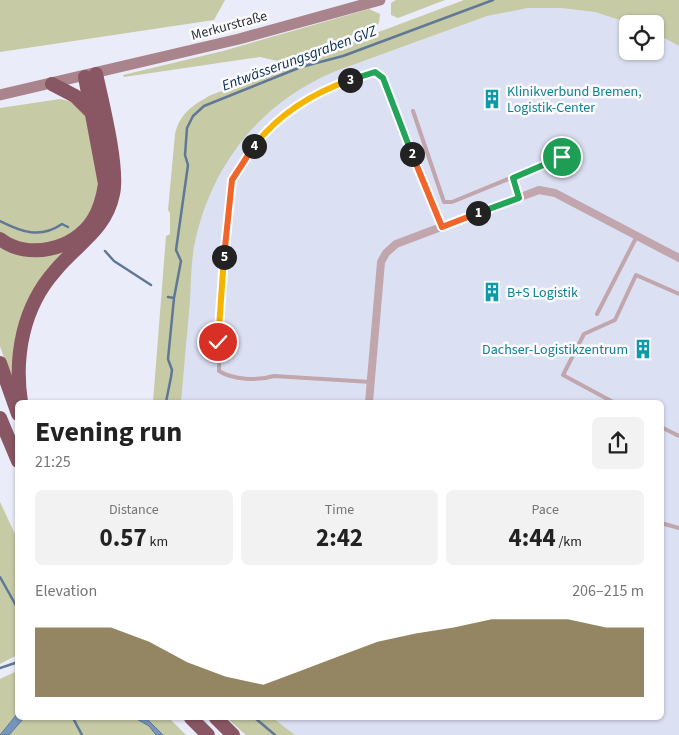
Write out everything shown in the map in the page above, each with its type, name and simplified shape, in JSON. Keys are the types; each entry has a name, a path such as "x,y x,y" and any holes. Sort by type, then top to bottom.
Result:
{"highway":[{"path":"0,240 28,250 50,250 74,240 92,221 102,201 105,184 104,169 92,113 90,75"},
{"path":"21,400 18,384 21,341 34,302 54,271 100,226 107,214 114,190 113,162 90,75"},
{"path":"52,84 75,96 92,113"},
{"path":"0,363 15,406"},
{"path":"0,418 15,455"},
{"path":"193,720 208,735"},
{"path":"218,720 233,735"}],"street":[{"name":"Merkurstraße","path":"0,95 239,39 380,0"},
{"path":"369,400 381,262 386,253 396,244 538,190 555,193 679,258"}],"lane":[{"path":"371,382 274,376 263,380 226,376 219,371 218,342 232,180 256,144 286,114 324,90 370,72 383,78 442,227"},
{"path":"412,111 444,202 452,202 562,157"},
{"path":"513,178 519,198"},
{"path":"596,314 637,236"},
{"path":"609,400 563,375 584,334 615,320 636,275 679,294"},
{"path":"664,428 679,436"},
{"path":"664,524 679,528"}],"shaded area":[{"path":"528,8 561,8 595,12 619,20 619,60 664,60 664,38 679,46 679,735 295,735 276,720 664,720 664,400 178,400 190,248 223,156 273,99 336,71 487,16"}],"green space":[{"path":"0,0 225,0 214,20 0,52"},
{"path":"396,0 445,0 398,18 391,15 391,3"},
{"path":"464,0 679,0 679,46 664,38 664,15 619,15 619,20 595,12 561,8 528,8 487,16 336,71 309,84 284,100 242,140 212,190 202,217 193,253 181,400 153,400 166,236 170,234 170,213 168,210 175,134 180,120 193,106 211,95"},
{"path":"369,9 380,14 379,23 376,26 282,62 260,57 124,77 123,75 223,51"},
{"path":"60,99 86,108 102,192 81,229 42,247 19,245 0,236 0,108"},
{"path":"80,238 47,275 14,387 0,346 0,244 10,249"},
{"path":"0,502 15,534 15,656 0,664"},
{"path":"15,672 15,716 0,735 0,679"},
{"path":"22,720 138,720 149,726 156,735 9,735"},
{"path":"148,720 171,720 186,735 163,735"},
{"path":"229,720 276,720 295,735 246,735"}],"water":[{"path":"15,716 15,720 22,720 9,735 0,735"},
{"path":"138,720 148,720 163,735 156,735 149,726"}],"waterway":[{"name":"Entwässerungsgraben GVZ","path":"166,400 172,370 168,359 174,298 181,261 176,250 188,165 185,155 187,128 193,116 204,106 301,67 343,56 493,0"},
{"path":"0,221 23,231 39,233 54,229 62,224 68,227"},
{"path":"105,251 114,261 151,285"},
{"name":"Entwässerungsgraben GVZ","path":"168,297 174,298"},
{"path":"0,577 15,604"},
{"path":"0,668 15,663"},
{"path":"74,720 82,735"},
{"name":"Entwässerungsgraben GVZ","path":"257,720 275,735"}],"place":[{"name":"Klinikverbund Bremen, Logistik-Center","path":"492,99"},
{"name":"B+S Logistik","path":"492,292"},
{"name":"Dachser-Logistikzentrum","path":"643,349"}],"route":[{"path":"218,342 232,180 238,168 266,133 286,114 324,90 370,72 375,72 383,78 433,209 442,227 519,198 513,178 562,157"}]}
